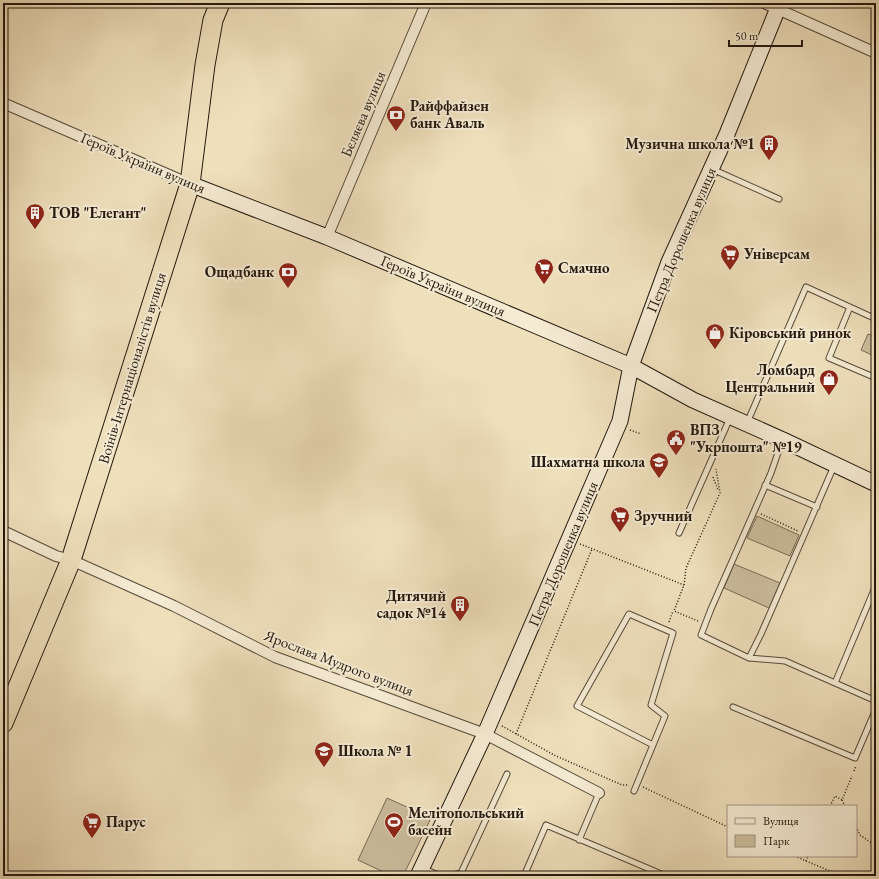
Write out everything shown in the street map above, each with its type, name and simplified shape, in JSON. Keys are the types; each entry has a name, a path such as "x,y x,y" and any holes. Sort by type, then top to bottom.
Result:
{"highway":[{"name":"Воїнів-Інтернаціоналістів вулиця","path":"3,723 71,560 190,184 205,65 214,20 220,3"}],"street":[{"name":"Бєляєва вулиця","path":"327,237 426,3"},
{"path":"774,5 876,53"},
{"name":"Петра Дорошенка вулиця","path":"419,872 485,734 620,421 631,366 669,262 727,134 774,5"},
{"name":"Героїв України вулиця","path":"3,103 190,184 327,237 631,366 693,400 876,484"},
{"name":"Ярослава Мудрого вулиця","path":"3,531 56,556 71,560 174,606 275,657 485,734 599,793"}],"lane":[{"path":"711,168 779,199"},
{"path":"746,424 806,287 876,318"},
{"path":"850,307 829,358 876,378"},
{"path":"679,533 731,417"},
{"path":"783,440 766,485 701,635 749,658 785,662 835,682 876,701"},
{"path":"749,658 817,507 834,465"},
{"path":"766,485 817,507"},
{"path":"835,682 876,586"},
{"path":"634,791 665,716 651,705 673,633 629,614 577,706 653,745"},
{"path":"734,708 855,758 876,709"},
{"path":"448,876 461,873 507,774"},
{"path":"579,840 599,793"},
{"path":"524,876 546,825 666,876"},
{"path":"419,872 441,876"}],"path":[{"path":"626,429 641,434"},
{"path":"666,630 684,586 686,568 720,493 716,467"},
{"path":"754,511 805,534"},
{"path":"576,543 684,586"},
{"path":"516,734 592,549"},
{"path":"674,611 705,623"},
{"path":"498,724 554,756 622,785"},
{"path":"842,800 852,776"},
{"path":"637,784 727,827"},
{"path":"830,805 834,796 842,800 844,805"},
{"path":"857,829 860,835 876,846"},
{"path":"797,857 842,876"},
{"path":"806,861 808,857"}],"green space":[{"path":"868,334 876,337 876,347 872,355 861,350"},
{"path":"757,516 799,535 790,556 747,538"},
{"path":"734,564 780,583 769,608 724,588"},
{"name":"Мелітопольський басейн","path":"387,798 431,818 403,876 392,876 358,860"}],"place":[{"name":"Райффайзен банк Аваль","path":"396,132"},
{"name":"Музична школа №1","path":"769,161"},
{"name":"ТОВ \"Елегант\"","path":"35,230"},
{"name":"Універсам","path":"730,271"},
{"name":"Смачно","path":"544,285"},
{"name":"Ощадбанк","path":"288,289"},
{"name":"Кіровський ринок","path":"715,350"},
{"name":"Ломбард Центральний","path":"829,396"},
{"name":"ВПЗ \"Укрпошта\" №19","path":"676,456"},
{"name":"Шахматна школа","path":"659,479"},
{"name":"Зручний","path":"620,533"},
{"name":"Дитячий садок №14","path":"460,622"},
{"name":"Школа № 1","path":"324,768"},
{"name":"Парус","path":"92,839"},
{"name":"Мелітопольський басейн","path":"394,839"}]}
